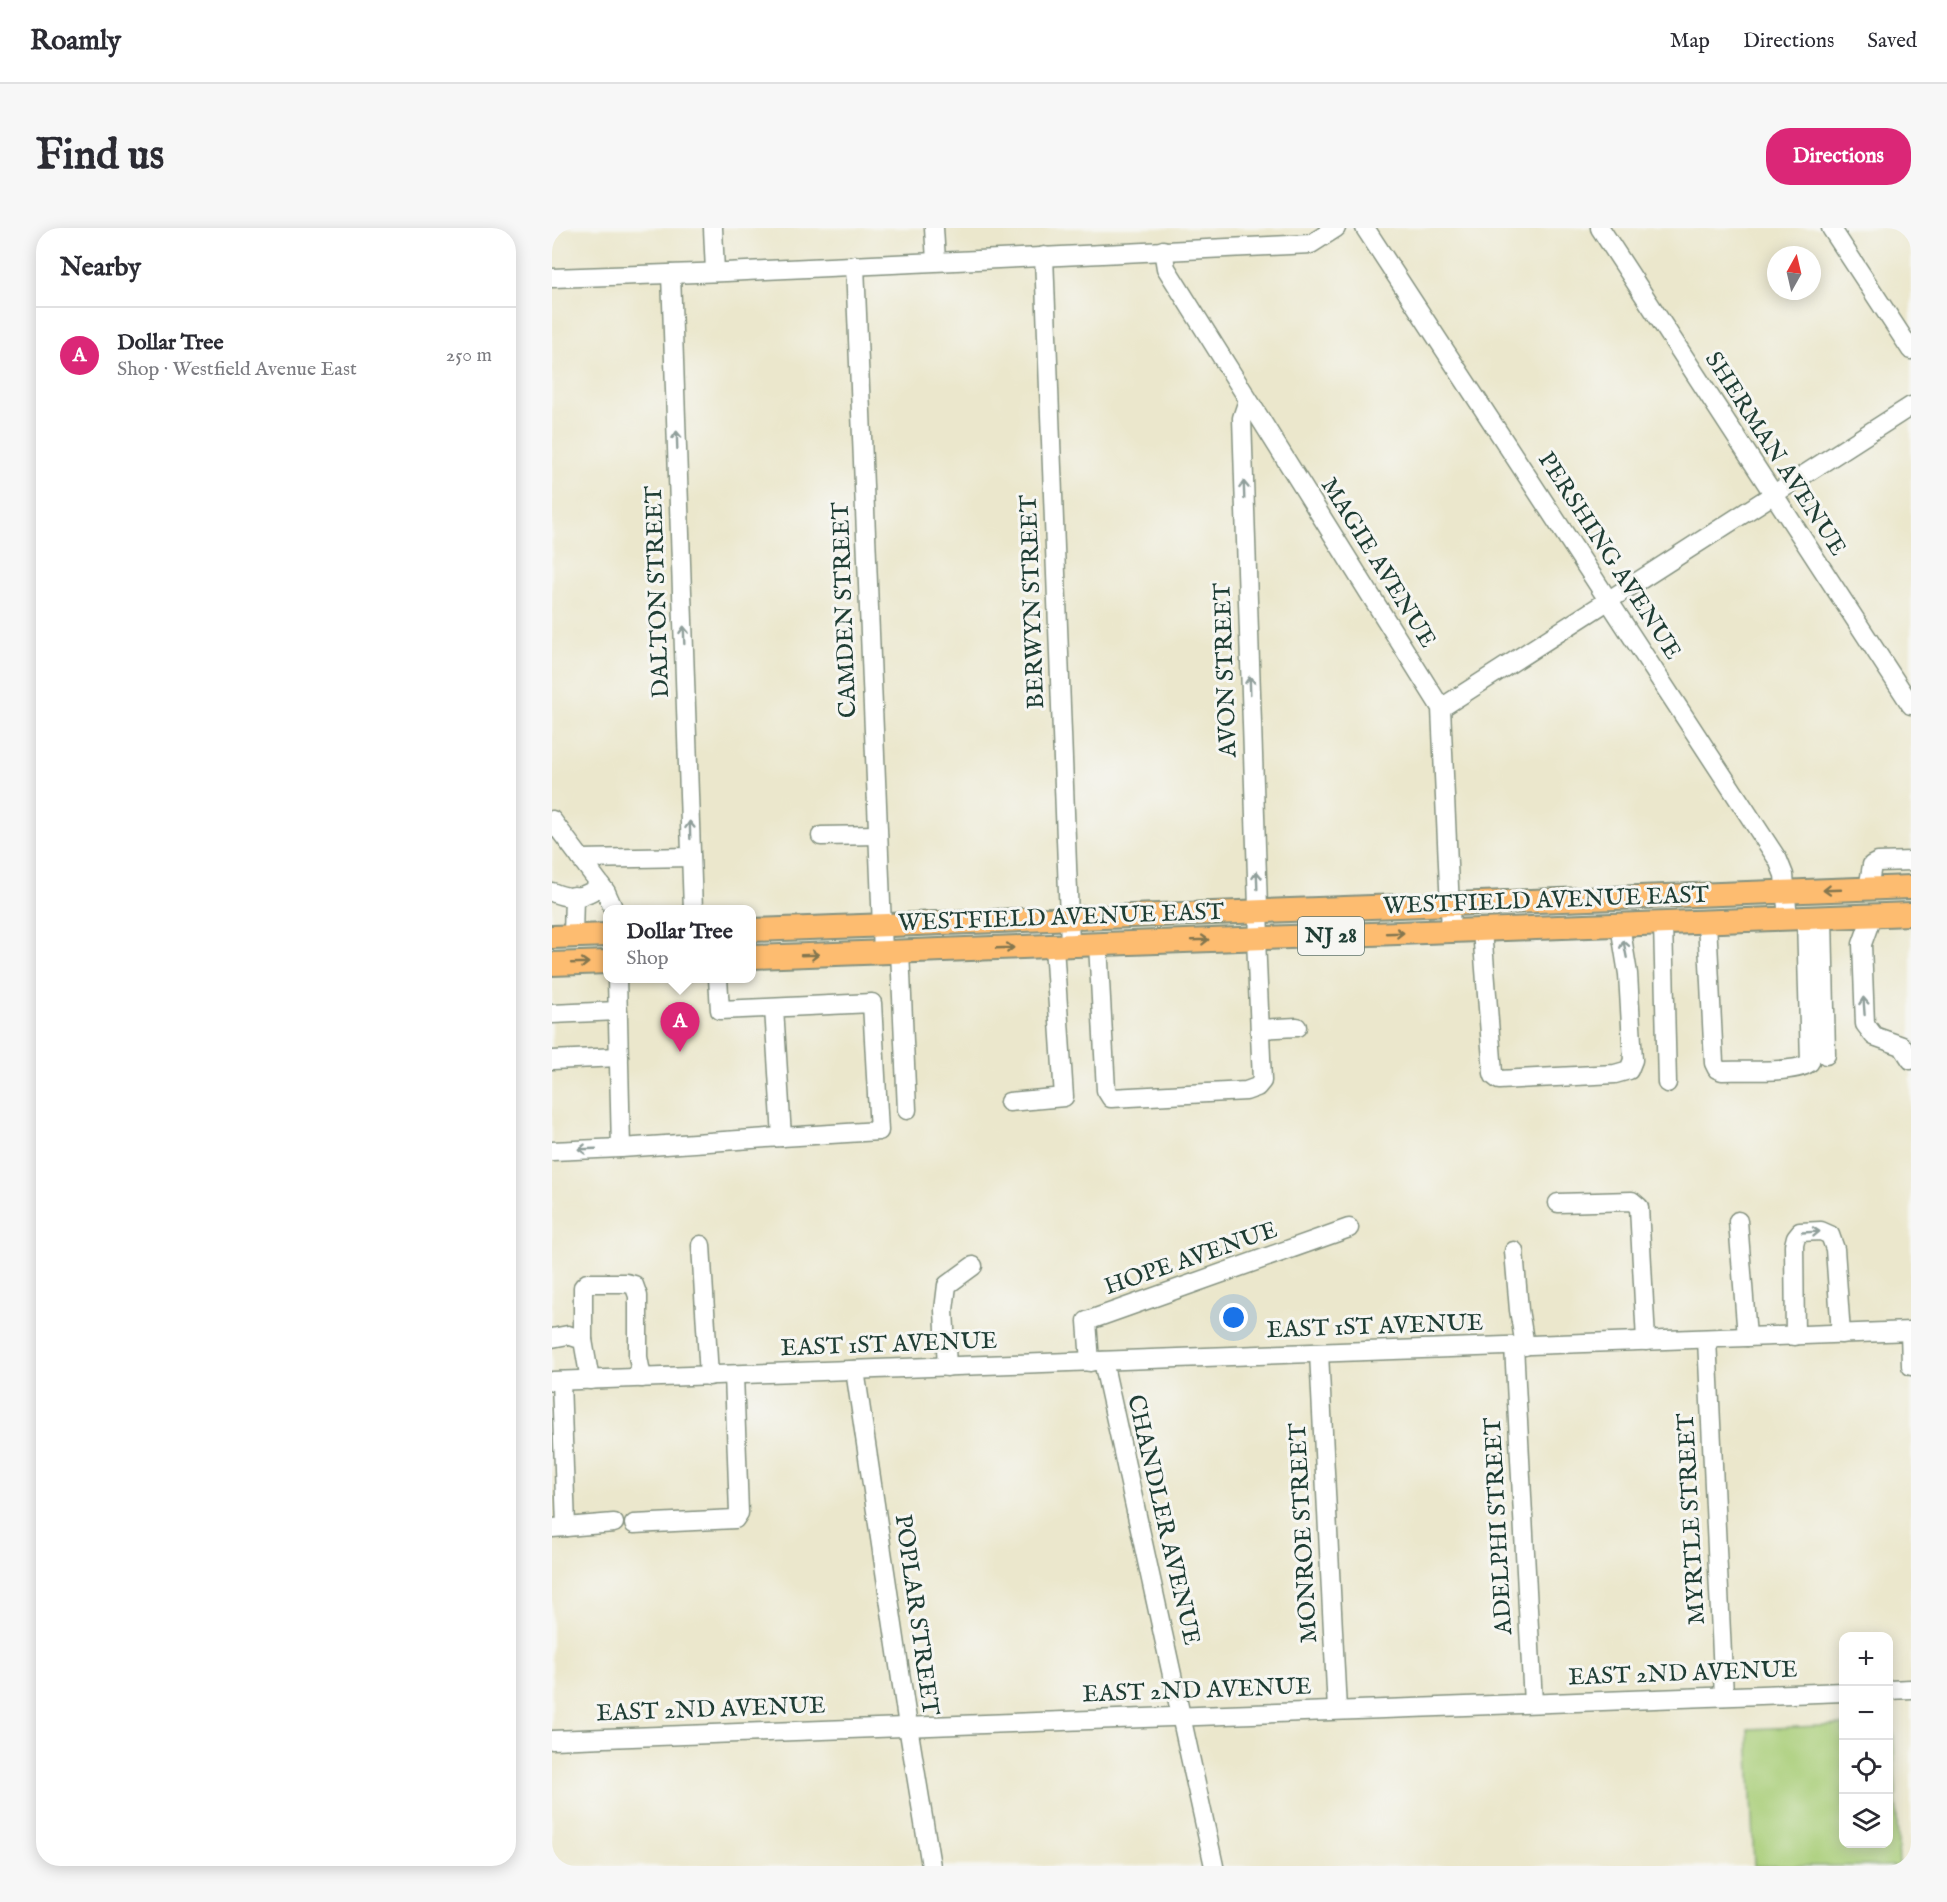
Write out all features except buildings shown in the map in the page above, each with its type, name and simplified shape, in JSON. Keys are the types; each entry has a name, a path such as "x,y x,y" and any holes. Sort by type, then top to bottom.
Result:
{"main road":[{"name":"WESTFIELD AVENUE EAST","path":"756,930 1911,887"},
{"path":"1619,899 1620,925"},
{"name":"WESTFIELD AVENUE EAST","path":"756,957 1911,914"},
{"path":"563,937 603,935"},
{"path":"552,964 603,962"}],"street":[{"path":"713,228 715,272"},
{"path":"934,228 936,261"},
{"path":"552,278 1311,244 1336,228"},
{"name":"PERSHING AVENUE","path":"1365,228 1778,860 1784,875 1786,892 1805,918"},
{"name":"SHERMAN AVENUE","path":"1600,228 1911,705"},
{"path":"1831,228 1911,350"},
{"name":"MAGIE AVENUE","path":"1163,250 1166,268 1441,708 1450,931"},
{"name":"BERWYN STREET","path":"1009,1102 1064,1097 1062,946 1069,918 1044,256"},
{"name":"CAMDEN STREET","path":"855,266 882,925 891,952 907,1110"},
{"name":"DALTON STREET","path":"671,274 693,905"},
{"name":"AVON STREET","path":"1098,944 1106,1090 1111,1098 1252,1090 1257,1087 1262,1081 1257,980 1258,912 1242,418 1248,400"},
{"path":"1441,708 1911,406"},
{"path":"552,820 611,899 613,905"},
{"path":"822,836 878,835"},
{"path":"581,859 691,856"},
{"path":"1868,889 1872,865 1878,862 1911,861"},
{"path":"563,937 560,897 585,896 601,886"},
{"path":"1872,916 1862,944 1865,1024 1874,1036 1902,1046 1911,1060"},
{"path":"1707,922 1714,1063 1717,1069 1722,1071 1792,1069 1806,1066 1810,1062 1805,918"},
{"path":"1805,918 1826,1055"},
{"path":"1663,923 1667,1083"},
{"path":"1482,930 1493,1073 1499,1080 1615,1074 1629,1070 1633,1060 1628,974 1620,925"},
{"path":"617,983 621,1148"},
{"path":"552,1151 879,1131 872,1003 720,1010 718,983"},
{"path":"774,1008 782,1137"},
{"path":"552,1014 618,1011"},
{"path":"1260,1029 1297,1027"},
{"path":"552,1060 619,1057"},
{"path":"1558,1203 1632,1201 1639,1207 1646,1341"},
{"path":"1738,1221 1747,1337"},
{"name":"HOPE AVENUE","path":"1096,1361 1087,1321 1349,1228"},
{"path":"1796,1336 1794,1256 1796,1237 1800,1232 1821,1232 1830,1235 1835,1249 1841,1334"},
{"path":"701,1245 709,1376"},
{"name":"ADELPHI STREET","path":"1514,1251 1519,1310 1533,1703"},
{"path":"946,1367 944,1310 947,1285 973,1266"},
{"path":"590,1380 583,1340 583,1287 587,1283 634,1285 638,1296 638,1357 642,1378"},
{"path":"1911,1331 1911,1366"},
{"name":"EAST 1ST AVENUE","path":"557,1381 1911,1331"},
{"path":"552,1338 568,1335 583,1340"},
{"name":"MYRTLE STREET","path":"1707,1339 1724,1696"},
{"name":"MONROE STREET","path":"1319,1353 1337,1710"},
{"name":"CHANDLER AVENUE","path":"1096,1361 1182,1716 1214,1866"},
{"name":"POPLAR STREET","path":"855,1370 931,1866"},
{"path":"634,1524 735,1519 739,1513 734,1375"},
{"path":"557,1381 559,1527 614,1523"},
{"path":"1893,1690 1911,1689"},
{"name":"EAST 2ND AVENUE","path":"552,1740 1839,1692"}],"green space":[{"path":"1893,1723 1899,1866 1754,1866 1748,1729 1839,1725 1839,1848 1893,1848"}],"place":[{"name":"Dollar Tree","path":"680,1052"}]}
